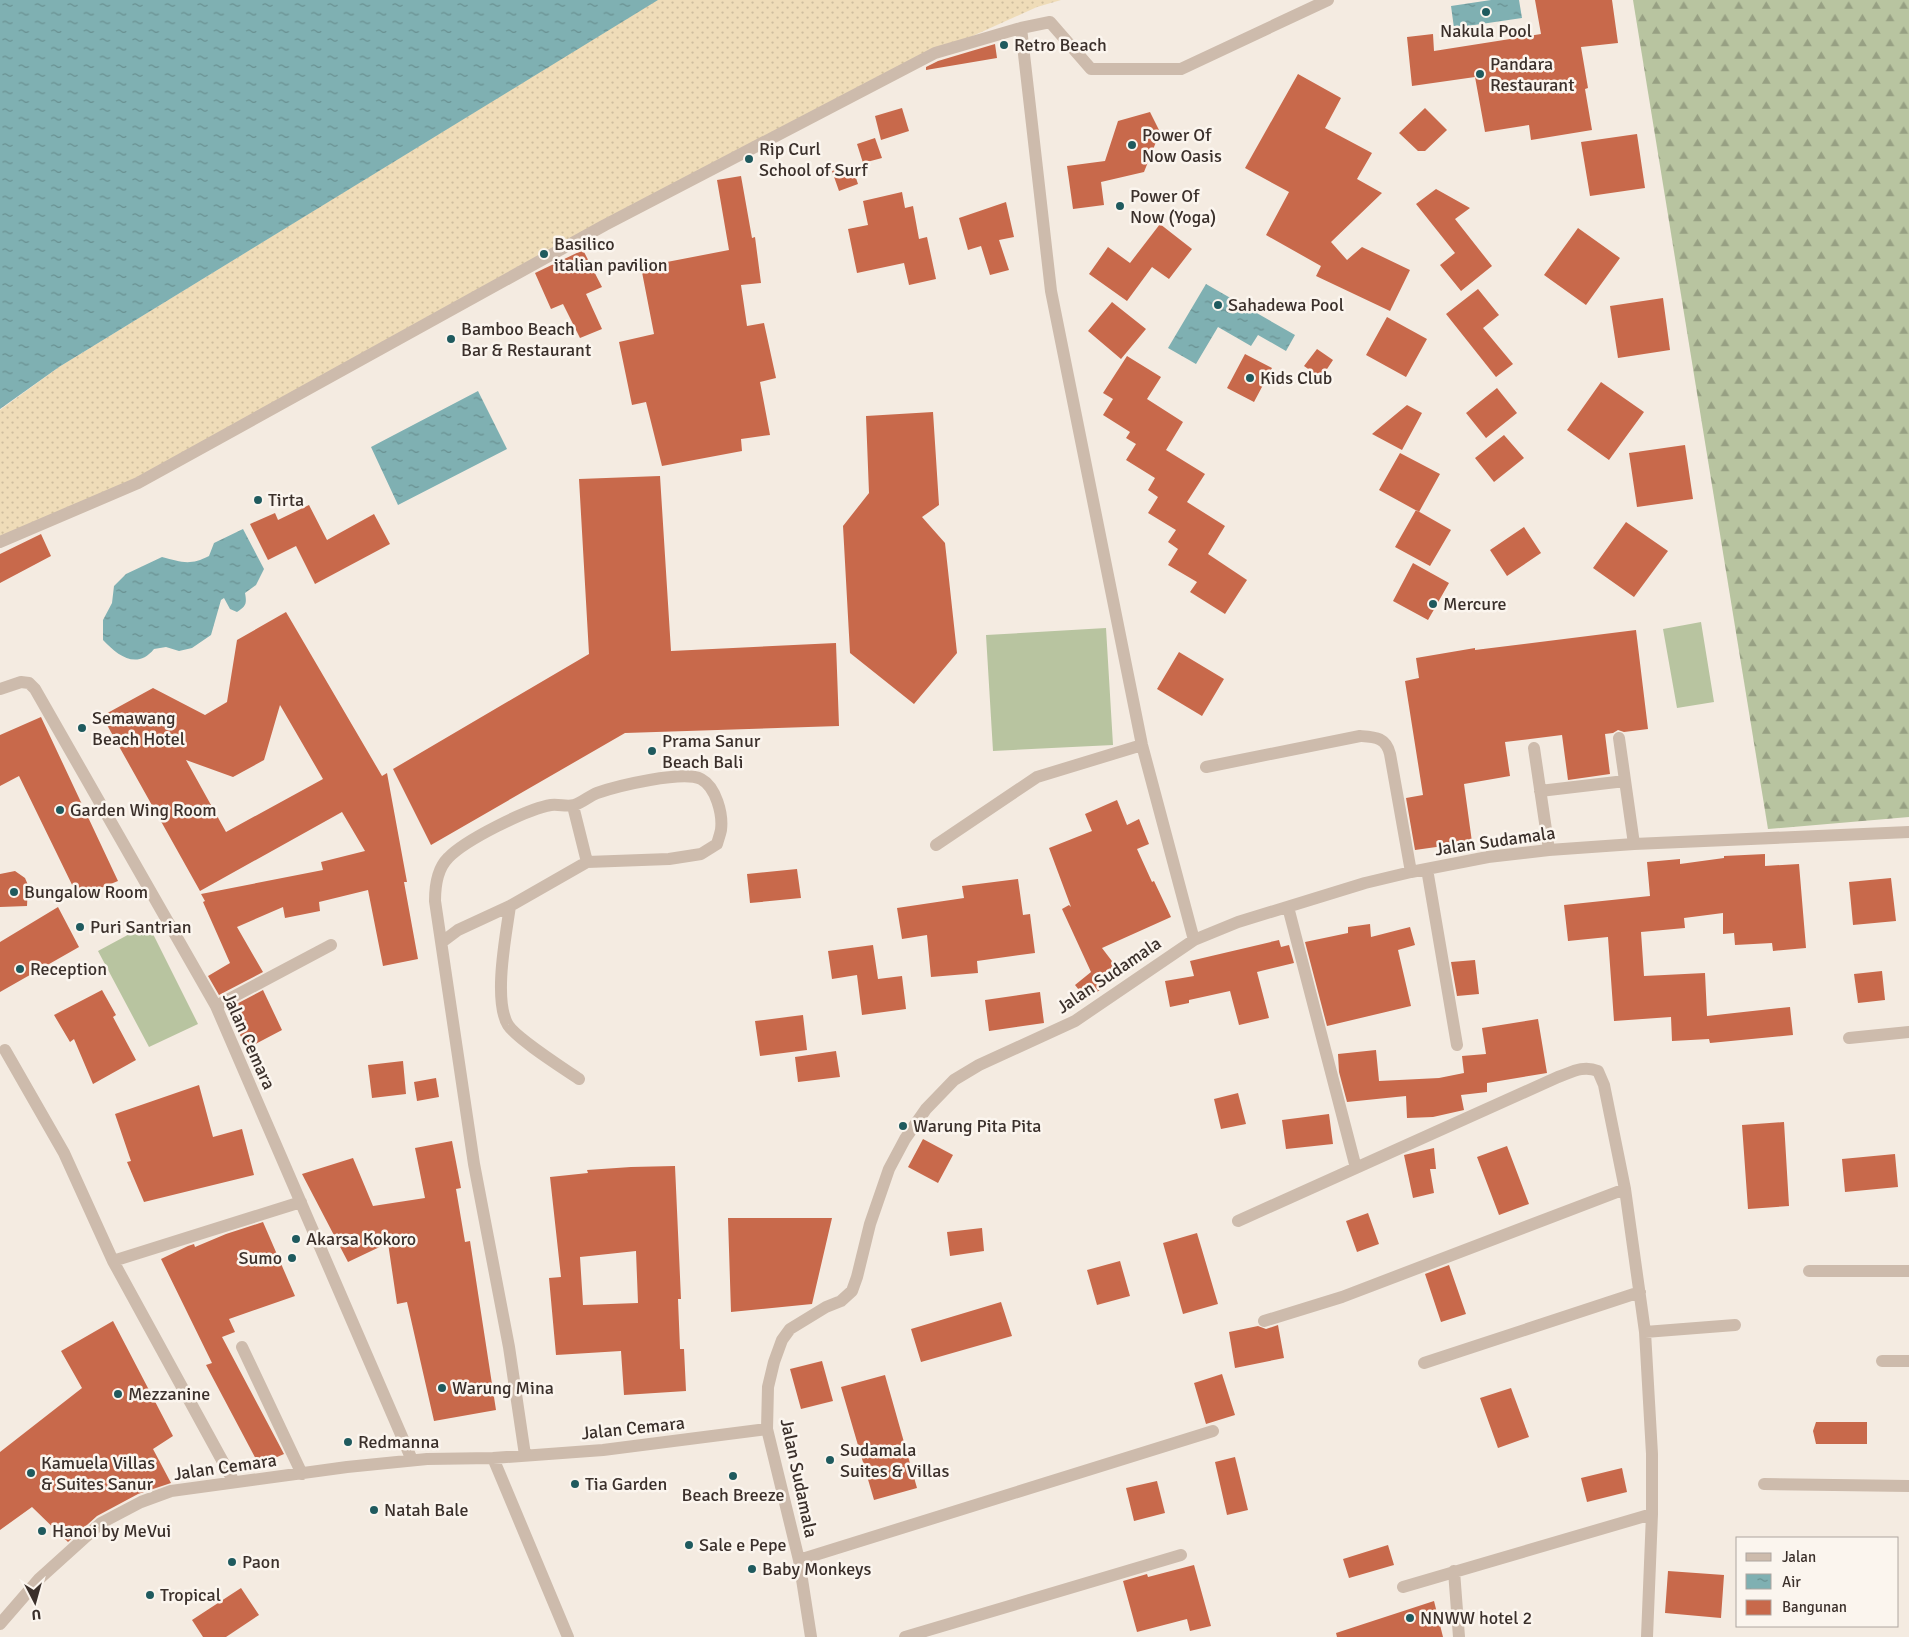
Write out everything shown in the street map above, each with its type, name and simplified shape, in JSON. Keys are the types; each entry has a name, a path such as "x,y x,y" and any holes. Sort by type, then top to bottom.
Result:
{"street":[{"path":"0,542 138,483 605,225 934,53 1021,28 1050,22 1091,68 1181,69 1328,0"},
{"path":"1021,28 1050,291 1142,745 1194,940"},
{"name":"Jalan Cemara","path":"0,690 21,682 28,683 35,689 216,1006 412,1460"},
{"path":"1206,767 1360,736 1377,738 1388,746 1411,872"},
{"path":"1619,738 1634,844"},
{"path":"936,845 1037,777 1142,745"},
{"path":"1534,748 1549,850"},
{"path":"442,942 458,930 510,906 587,862 669,859 701,854 717,844 721,829 719,807 711,787 700,779 649,780 595,793 573,806 552,805 536,809 481,834 447,859 435,884 435,900 474,1164 509,1347 525,1455"},
{"path":"1540,791 1625,781"},
{"path":"573,806 587,862"},
{"name":"Jalan Sudamala","path":"811,1637 799,1560 767,1429 768,1387 774,1362 782,1340 790,1329 826,1307 841,1301 852,1291 870,1224 889,1169 905,1139 926,1109 954,1080 1004,1052 1070,1023 1194,940 1238,922 1365,883 1488,857 1549,850 1634,844 1909,832"},
{"path":"1427,869 1457,1045"},
{"path":"510,906 502,977 502,1003 508,1024 516,1034 579,1079"},
{"path":"1288,907 1356,1168"},
{"path":"216,1006 331,944"},
{"path":"1849,1038 1909,1032"},
{"path":"6,1050 64,1153 113,1261 234,1482"},
{"path":"1238,1222 1558,1077 1581,1068 1598,1071 1604,1085 1625,1189 1645,1332 1652,1454 1652,1514 1647,1637"},
{"path":"1264,1320 1342,1297 1625,1189"},
{"path":"113,1261 301,1202"},
{"path":"1809,1272 1909,1271"},
{"path":"1424,1363 1640,1292"},
{"path":"1645,1332 1735,1325"},
{"path":"242,1347 302,1474"},
{"path":"1882,1361 1909,1361"},
{"name":"Jalan Cemara","path":"0,1624 39,1579 102,1523 141,1502 172,1491 302,1474 347,1466 412,1460 493,1458 603,1450 767,1429"},
{"path":"799,1560 1213,1431"},
{"path":"493,1458 568,1637"},
{"path":"1764,1484 1909,1486"},
{"path":"1403,1587 1652,1514"},
{"path":"905,1637 1182,1555"},
{"path":"1454,1571 1459,1637"}],"green space":[{"path":"1633,0 1909,0 1909,817 1768,829"},
{"path":"1701,622 1714,702 1677,708 1663,629"},
{"path":"1106,628 1113,745 993,751 986,635"},
{"path":"148,924 198,1024 149,1047 98,951"}],"sand":[{"path":"657,0 1061,0 1037,7 935,53 138,483 0,542 0,410 59,367"}],"water":[{"path":"0,0 658,0 59,367 0,409"},
{"name":"Nakula Pool","path":"1491,0 1519,0 1522,18 1454,28 1451,6"},
{"name":"Sahadewa Pool","path":"1206,284 1295,335 1286,351 1258,335 1251,346 1218,327 1196,364 1168,348"},
{"path":"478,391 507,449 398,505 371,447"},
{"path":"243,529 264,569 256,585 245,593 245,604 240,610 237,612 230,609 224,598 221,600 211,635 192,648 179,651 166,647 154,649 141,659 134,660 121,655 103,640 103,620 112,603 114,586 126,574 162,557 186,562 202,559 209,556 214,543"}],"building":[{"path":"1535,0 1612,0 1618,43 1581,47 1588,88 1585,89 1592,130 1531,140 1529,125 1485,132 1475,77 1412,86 1407,37 1433,34 1434,51 1541,34"},
{"path":"995,44 997,58 926,70 926,67 938,61"},
{"path":"1298,74 1341,98 1325,128 1372,153 1357,179 1382,193 1331,242 1347,260 1362,247 1410,270 1390,311 1316,276 1321,266 1266,235 1289,192 1245,168"},
{"path":"902,108 909,131 881,140 875,116"},
{"path":"1425,108 1447,130 1425,151 1418,151 1399,133"},
{"path":"1150,112 1160,132 1144,172 1101,182 1104,205 1073,209 1067,166 1105,161 1118,121"},
{"path":"1637,134 1645,188 1590,196 1581,142"},
{"path":"875,138 882,158 863,163 857,144"},
{"path":"852,166 858,184 839,191 832,171"},
{"path":"741,176 752,238 755,237 761,283 741,285 747,326 764,323 776,378 760,382 770,435 741,439 742,451 662,466 646,402 632,405 619,342 654,334 641,267 729,250 717,180"},
{"path":"1436,189 1470,208 1455,219 1492,266 1461,291 1440,265 1455,253 1416,204"},
{"path":"902,192 905,208 913,206 919,239 927,237 936,279 909,285 904,263 857,273 848,229 868,225 863,201"},
{"path":"1006,202 1014,237 999,240 1009,270 990,275 981,246 968,250 959,218"},
{"path":"1160,224 1192,249 1169,279 1152,267 1127,301 1089,274 1108,247 1130,263"},
{"path":"1578,228 1620,258 1586,305 1544,275"},
{"path":"583,250 602,287 586,294 602,329 580,338 563,304 551,309 535,273"},
{"path":"1478,289 1499,315 1483,328 1513,364 1496,377 1446,314"},
{"path":"1663,298 1670,350 1618,358 1610,306"},
{"path":"1112,302 1146,329 1121,359 1088,331"},
{"path":"1387,317 1427,339 1406,377 1366,355"},
{"path":"1317,349 1333,360 1321,378 1304,366"},
{"name":"Kids Club","path":"1245,354 1272,368 1254,402 1227,388"},
{"path":"1127,356 1161,377 1147,399 1183,422 1166,450 1205,474 1187,502 1225,526 1208,554 1247,580 1225,614 1190,592 1197,582 1168,565 1178,549 1168,542 1176,530 1148,513 1158,497 1148,490 1155,478 1126,460 1136,444 1126,438 1130,432 1103,415 1113,399 1103,393"},
{"path":"1601,382 1644,412 1609,460 1567,430"},
{"path":"1497,388 1517,413 1486,438 1466,413"},
{"path":"1407,405 1422,413 1402,450 1372,434"},
{"path":"933,412 939,505 922,517 945,543 957,653 914,704 850,653 843,526 869,493 866,416"},
{"path":"1504,435 1524,458 1494,482 1475,458"},
{"path":"1685,445 1693,499 1637,507 1629,453"},
{"path":"1400,453 1440,474 1419,512 1379,490"},
{"path":"660,476 671,651 836,643 839,726 625,733 431,845 393,769 589,654 579,479"},
{"path":"309,505 327,540 374,514 390,544 315,584 296,546 268,560 250,524 275,513 278,520"},
{"path":"1416,510 1451,530 1430,566 1395,547"},
{"path":"1626,522 1668,551 1634,597 1593,568"},
{"path":"1524,527 1541,553 1507,576 1490,550"},
{"path":"41,534 51,556 0,583 0,554"},
{"path":"1413,563 1449,583 1428,620 1393,601"},
{"path":"286,612 382,776 387,773 407,882 404,882 418,959 383,966 368,890 319,902 320,911 285,918 283,907 237,927 263,972 219,995 208,976 230,963 201,894 323,870 321,862 365,851 342,812 200,891 102,716 153,688 205,715 227,702 237,640","holes":["280,705 323,779 226,832 186,760 233,777 264,760"]},
{"path":"1636,630 1648,729 1624,732 1618,730 1605,734 1610,774 1568,780 1562,735 1505,742 1510,776 1464,784 1472,842 1415,850 1406,798 1423,795 1405,681 1419,678 1416,658 1475,648 1475,650"},
{"path":"1179,652 1224,679 1202,716 1157,689"},
{"name":"Garden Wing Room","path":"41,717 118,881 78,897 19,776 0,786 0,735"},
{"path":"1117,800 1127,825 1139,819 1149,844 1137,849 1171,917 1102,948 1121,973 1087,1000 1075,985 1091,972 1062,909 1069,905 1071,907 1049,848 1092,831 1085,814"},
{"path":"1765,854 1765,866 1799,864 1806,948 1773,951 1772,943 1735,945 1734,933 1723,934 1723,913 1684,918 1685,928 1641,932 1644,976 1705,973 1707,1016 1790,1007 1793,1035 1710,1043 1709,1039 1672,1041 1671,1017 1614,1021 1608,937 1568,941 1564,905 1650,896 1647,862 1680,859 1680,864 1724,858 1724,856"},
{"path":"797,869 801,898 750,903 747,874"},
{"name":"Bungalow Room","path":"15,871 25,878 28,885 27,906 0,907 0,874"},
{"path":"1891,878 1896,921 1853,925 1849,882"},
{"path":"1018,879 1023,915 1030,914 1035,953 977,961 978,973 931,977 927,935 902,939 897,908 964,898 962,886"},
{"name":"Reception","path":"58,907 79,947 0,992 0,942"},
{"path":"1370,924 1371,937 1410,927 1415,945 1398,950 1411,1006 1327,1026 1305,942 1348,933 1348,927"},
{"path":"1279,940 1281,947 1289,945 1294,963 1257,972 1269,1018 1239,1025 1230,991 1189,1000 1189,1003 1170,1007 1165,981 1194,976 1190,961"},
{"path":"873,945 878,979 902,976 906,1009 862,1015 857,975 832,979 828,951"},
{"path":"1475,960 1479,994 1457,996 1451,962"},
{"path":"1882,971 1885,1000 1858,1003 1854,974"},
{"path":"102,990 116,1015 113,1017 136,1060 93,1084 74,1039 70,1042 54,1015"},
{"path":"263,990 282,1030 248,1048 232,1022 230,1018 232,1017 227,1009"},
{"path":"1040,992 1044,1023 989,1031 985,1000"},
{"path":"803,1015 807,1050 760,1056 755,1021"},
{"path":"1538,1019 1547,1073 1487,1083 1487,1092 1461,1095 1464,1110 1433,1117 1407,1118 1406,1096 1347,1102 1339,1072 1338,1054 1376,1050 1379,1081 1439,1078 1464,1073 1462,1056 1486,1054 1482,1028"},
{"path":"836,1051 840,1077 798,1082 795,1057"},
{"path":"403,1061 406,1094 372,1098 368,1065"},
{"path":"436,1078 439,1097 417,1101 414,1082"},
{"path":"199,1085 213,1137 242,1129 254,1175 144,1202 127,1162 131,1161 115,1114"},
{"path":"1238,1093 1246,1124 1221,1129 1214,1099"},
{"path":"1329,1114 1333,1144 1286,1149 1282,1120"},
{"path":"1784,1122 1789,1206 1748,1209 1742,1125"},
{"path":"923,1139 953,1155 938,1183 908,1167"},
{"path":"452,1141 461,1188 456,1189 465,1242 470,1241 496,1410 434,1421 407,1302 397,1304 388,1243 348,1262 302,1174 353,1158 373,1206 425,1198 415,1148"},
{"path":"1507,1146 1529,1204 1499,1215 1477,1157"},
{"path":"1434,1148 1436,1169 1430,1169 1434,1193 1413,1198 1404,1155"},
{"path":"1895,1154 1898,1187 1845,1192 1842,1159"},
{"path":"675,1166 681,1299 678,1299 680,1349 684,1349 686,1391 624,1395 621,1351 556,1355 549,1278 561,1277 550,1177 588,1173 587,1170","holes":["636,1251 638,1303 583,1305 580,1257"]},
{"path":"1368,1213 1379,1244 1357,1252 1346,1221"},
{"path":"728,1218 832,1218 812,1304 731,1312"},
{"path":"263,1222 295,1296 229,1319 235,1332 222,1337 284,1454 259,1465 206,1365 212,1363 161,1259 188,1246 194,1244 195,1247 226,1234"},
{"path":"982,1228 984,1251 950,1256 947,1232"},
{"path":"1197,1233 1218,1304 1183,1314 1163,1243"},
{"path":"1120,1261 1130,1296 1097,1305 1087,1270"},
{"path":"1449,1265 1466,1314 1441,1322 1425,1274"},
{"path":"1001,1302 1012,1336 921,1362 911,1329"},
{"path":"113,1321 173,1436 153,1449 171,1483 138,1494 97,1516 68,1542 32,1507 0,1530 0,1452 82,1388 61,1351"},
{"path":"1278,1325 1284,1358 1235,1368 1229,1332 1258,1326 1266,1329"},
{"path":"822,1361 833,1401 801,1409 790,1369"},
{"path":"1222,1374 1235,1415 1206,1424 1194,1383"},
{"path":"885,1375 917,1488 874,1500 841,1387"},
{"path":"1511,1388 1529,1437 1498,1448 1480,1398"},
{"path":"1816,1422 1867,1422 1867,1444 1816,1444 1813,1431"},
{"path":"1235,1457 1248,1510 1227,1515 1215,1462"},
{"path":"1622,1468 1627,1492 1587,1502 1581,1478"},
{"path":"1157,1481 1165,1513 1134,1521 1126,1488"},
{"path":"1388,1545 1394,1565 1349,1578 1343,1559"},
{"path":"1194,1565 1211,1626 1190,1631 1187,1619 1137,1632 1123,1581 1147,1574 1148,1577"},
{"path":"1668,1571 1724,1575 1721,1618 1665,1613"},
{"path":"241,1588 259,1615 226,1637 203,1637 192,1620"},
{"name":"NNWW hotel 2","path":"1434,1601 1443,1637 1337,1637 1336,1633"}],"place":[{"name":"Nakula Pool","path":"1486,12"},
{"name":"Retro Beach","path":"1004,45"},
{"name":"Pandara Restaurant","path":"1480,74"},
{"name":"Power Of Now Oasis","path":"1132,145"},
{"name":"Rip Curl School of Surf","path":"749,159"},
{"name":"Power Of Now (Yoga)","path":"1120,206"},
{"name":"Basilico italian pavilion","path":"544,254"},
{"name":"Sahadewa Pool","path":"1218,305"},
{"name":"Bamboo Beach Bar & Restaurant","path":"451,339"},
{"name":"Kids Club","path":"1250,378"},
{"name":"Tirta","path":"258,500"},
{"name":"Mercure","path":"1433,604"},
{"name":"Semawang Beach Hotel","path":"82,728"},
{"name":"Prama Sanur Beach Bali","path":"652,751"},
{"name":"Garden Wing Room","path":"60,810"},
{"name":"Bungalow Room","path":"14,892"},
{"name":"Puri Santrian","path":"80,927"},
{"name":"Reception","path":"20,969"},
{"name":"Warung Pita Pita","path":"903,1126"},
{"name":"Akarsa Kokoro","path":"296,1239"},
{"name":"Sumo","path":"292,1258"},
{"name":"Warung Mina","path":"442,1388"},
{"name":"Mezzanine","path":"118,1394"},
{"name":"Redmanna","path":"348,1442"},
{"name":"Sudamala Suites & Villas","path":"830,1460"},
{"name":"Kamuela Villas & Suites Sanur","path":"31,1473"},
{"name":"Beach Breeze","path":"733,1476"},
{"name":"Tia Garden","path":"575,1484"},
{"name":"Natah Bale","path":"374,1510"},
{"name":"Hanoi by MeVui","path":"42,1531"},
{"name":"Sale e Pepe","path":"689,1545"},
{"name":"Paon","path":"232,1562"},
{"name":"Baby Monkeys","path":"752,1569"},
{"name":"Tropical","path":"150,1595"},
{"name":"NNWW hotel 2","path":"1410,1618"}]}
